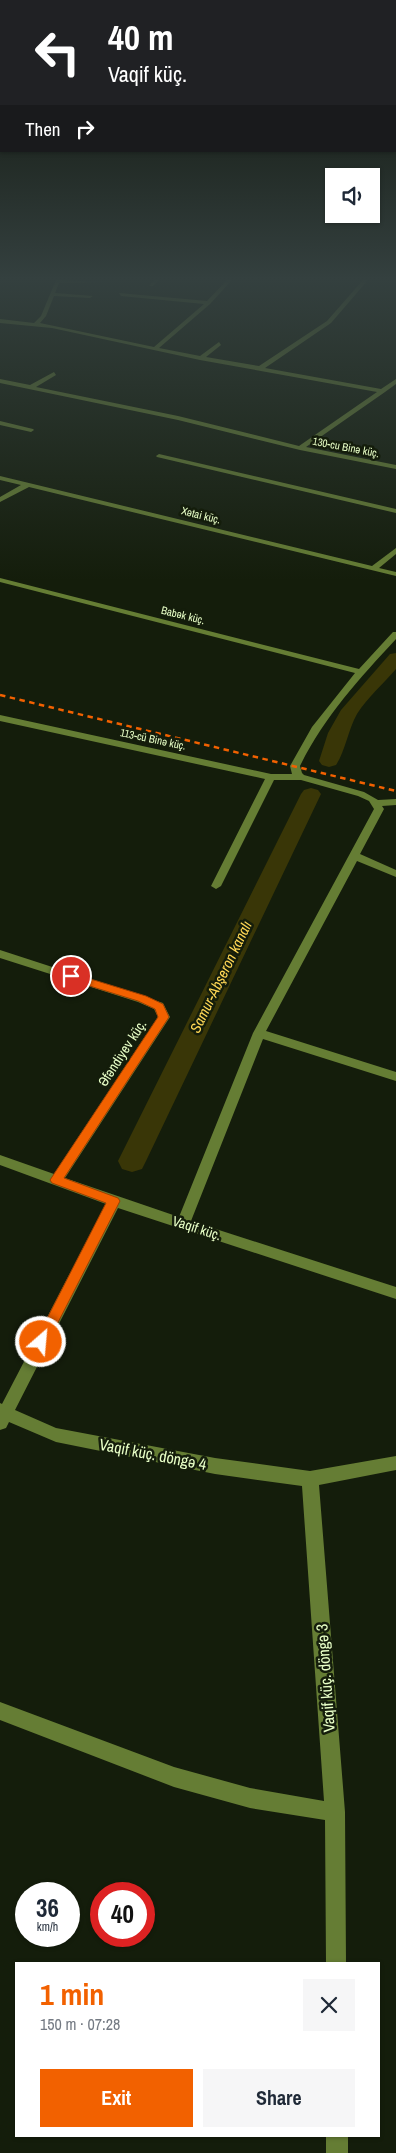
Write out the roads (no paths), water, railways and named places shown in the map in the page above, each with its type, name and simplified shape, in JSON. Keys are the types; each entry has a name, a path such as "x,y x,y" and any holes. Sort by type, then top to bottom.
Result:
{"street":[{"path":"31,387 43,380"},
{"path":"324,380 383,391"},
{"name":"130-cu Binə küç.","path":"0,381 178,418 300,448 396,467"},
{"path":"300,448 396,381"},
{"path":"0,423 31,430"},
{"path":"159,456 396,511"},
{"name":"Xətai küç.","path":"0,478 396,574"},
{"path":"0,500 27,485"},
{"path":"374,568 396,550"},
{"name":"Babək küç.","path":"0,580 361,672"},
{"path":"302,777 297,774 295,766 304,747 340,695 396,634"},
{"name":"113-cü Binə küç.","path":"0,718 271,776 302,777 361,794 376,803"},
{"path":"216,886 271,776"},
{"path":"184,1224 259,1033 376,817 379,809 376,803 396,802"},
{"path":"355,856 396,874"},
{"name":"Əfəndiyev küç.","path":"0,954 142,999 159,1006 164,1017 57,1180"},
{"path":"259,1033 396,1077"},
{"name":"Vaqif küç.","path":"0,1160 114,1201 396,1293"},
{"path":"2,1415 114,1201"},
{"name":"Vaqif küç. döngə 4","path":"2,1415 56,1435 215,1466 310,1479"},
{"path":"310,1479 396,1463"},
{"name":"Vaqif küç. döngə 3","path":"310,1479 335,1812 336,1962"},
{"path":"0,1711 174,1778 250,1798 335,1812"},
{"path":"337,2137 338,2153"}],"waterway":[{"name":"Samur-Abşeron kanalı","path":"329,761 338,733 350,710 396,658"},
{"name":"Samur-Abşeron kanalı","path":"132,1161 311,794"}],"railway":[{"path":"0,695 396,791"}]}
